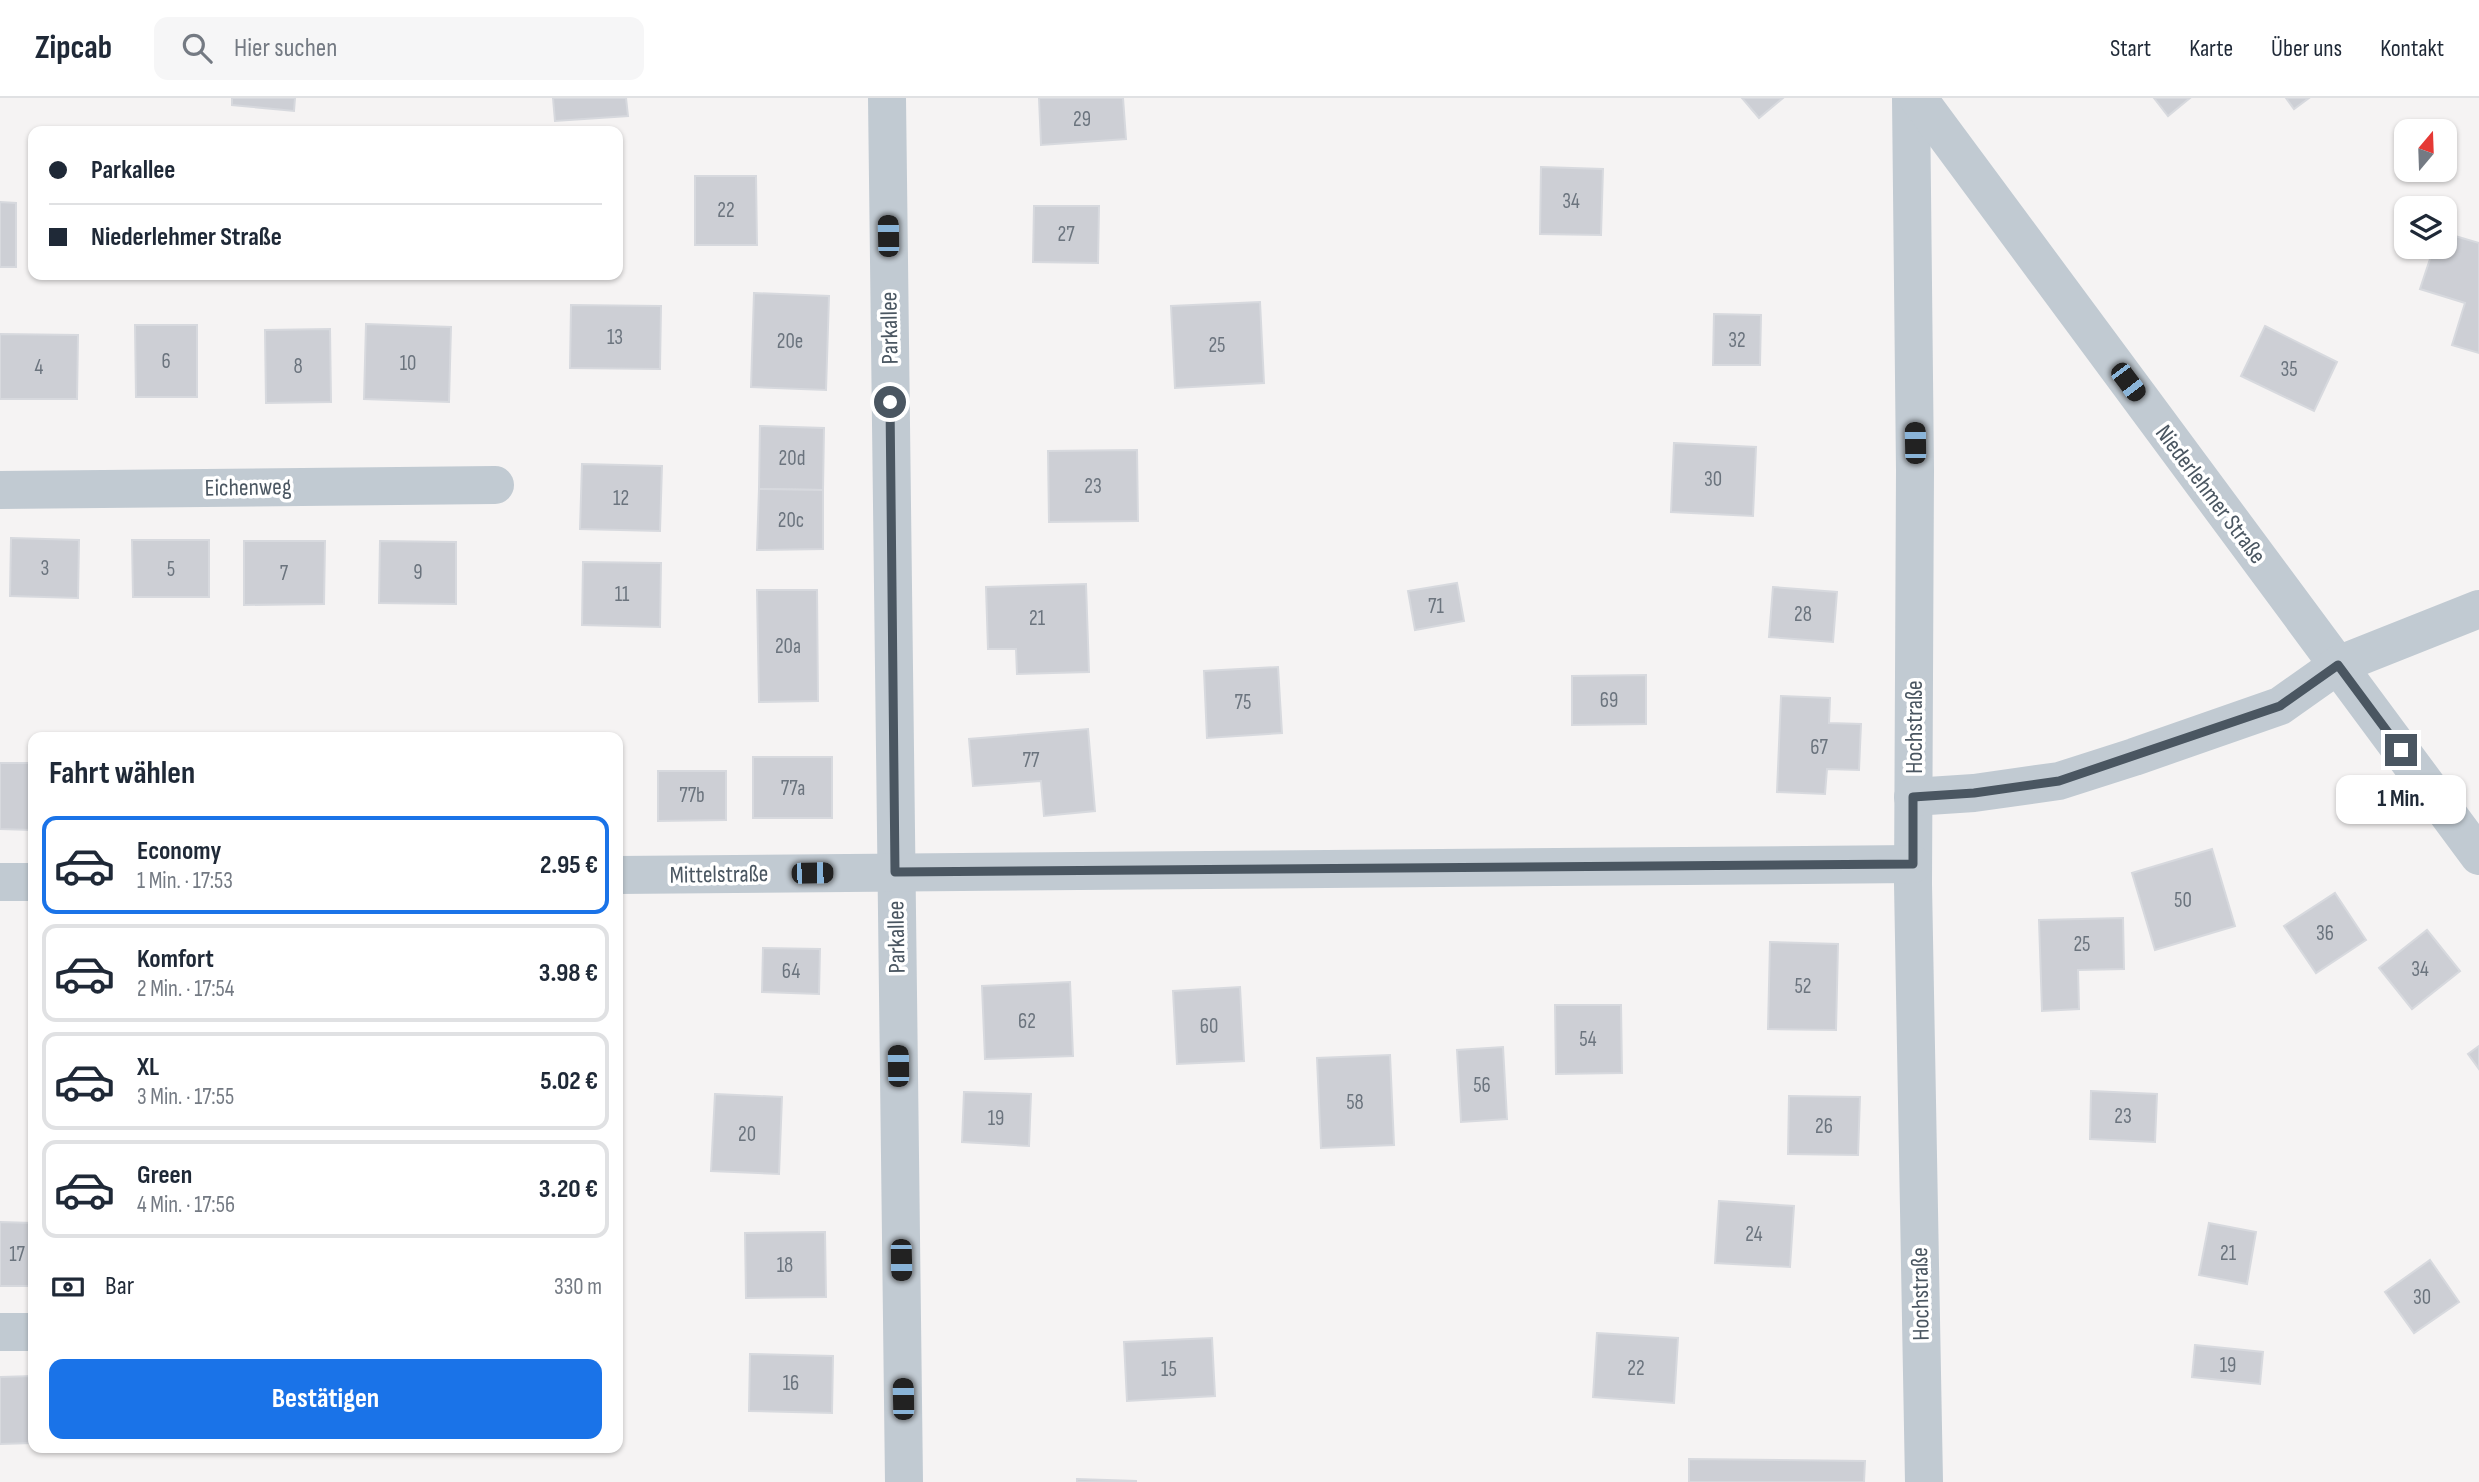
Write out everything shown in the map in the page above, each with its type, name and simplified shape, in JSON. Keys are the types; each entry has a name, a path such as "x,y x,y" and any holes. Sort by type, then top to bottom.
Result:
{"street":[{"name":"Parkallee","path":"887,98 904,1482"},
{"name":"Hochstraße","path":"1911,98 1915,470 1913,864 1924,1482"},
{"name":"Niederlehmer Straße","path":"1918,98 2479,856"},
{"name":"Eichenweg","path":"0,490 495,485"},
{"path":"1913,797 1974,793 2059,781 2280,706 2338,665 2479,609"},
{"name":"Mittelstraße","path":"623,875 1913,864"},
{"path":"0,882 28,881"},
{"path":"0,1332 28,1332"}],"building":[{"path":"232,98 295,98 294,111 232,105"},
{"path":"553,98 626,98 628,116 555,121"},
{"path":"1039,98 1123,98 1126,139 1041,145"},
{"path":"1742,98 1783,98 1759,118"},
{"path":"2154,98 2190,98 2168,116"},
{"path":"2286,98 2309,98 2294,109"},
{"path":"1541,167 1603,169 1601,235 1540,234"},
{"path":"695,176 756,176 757,245 695,245"},
{"path":"0,202 16,203 16,267 0,267"},
{"path":"1034,206 1099,206 1098,263 1033,262"},
{"path":"2457,237 2479,243 2479,353 2452,345 2465,303 2420,289 2430,259 2457,259"},
{"path":"754,293 829,296 826,390 751,387"},
{"path":"1260,302 1264,383 1175,388 1171,306"},
{"path":"571,305 661,306 660,369 570,368"},
{"path":"1714,314 1761,315 1760,365 1713,365"},
{"path":"366,324 451,327 449,402 364,399"},
{"path":"135,325 197,325 197,397 136,397"},
{"path":"2265,326 2337,362 2314,411 2241,376"},
{"path":"330,329 331,402 266,403 265,330"},
{"path":"0,334 78,335 77,399 0,399"},
{"path":"760,426 824,428 823,490 759,489"},
{"path":"1674,443 1756,447 1753,516 1671,512"},
{"path":"1137,450 1138,521 1049,522 1048,451"},
{"path":"582,464 662,466 660,531 580,529"},
{"path":"759,489 823,490 823,549 757,550"},
{"path":"11,538 79,540 78,598 10,596"},
{"path":"132,540 209,540 209,597 133,597"},
{"path":"244,541 325,541 324,604 244,605"},
{"path":"380,541 456,542 456,604 379,603"},
{"path":"583,562 661,563 660,627 582,625"},
{"path":"1457,583 1464,621 1415,630 1408,591"},
{"path":"1086,584 1089,672 1017,674 1016,649 988,649 986,587"},
{"path":"1773,587 1837,592 1833,642 1769,637"},
{"path":"757,590 817,590 818,701 759,702"},
{"path":"1278,667 1282,733 1207,738 1204,671"},
{"path":"1646,675 1646,724 1572,725 1572,676"},
{"path":"1781,696 1830,698 1829,723 1861,724 1859,770 1827,769 1825,794 1777,792"},
{"path":"1088,729 1095,811 1044,816 1041,781 973,786 969,739"},
{"path":"753,757 832,757 832,818 753,818"},
{"path":"0,763 28,763 28,830 0,829"},
{"path":"658,771 726,771 726,820 658,821"},
{"path":"2212,849 2235,926 2155,950 2132,873"},
{"path":"2335,893 2366,940 2316,973 2284,926"},
{"path":"2123,918 2124,969 2078,970 2079,1009 2042,1011 2039,920"},
{"path":"2427,930 2460,971 2412,1009 2379,968"},
{"path":"1770,942 1838,944 1836,1030 1768,1029"},
{"path":"763,948 820,949 819,994 762,992"},
{"path":"1070,982 1073,1056 985,1059 982,986"},
{"path":"1240,987 1244,1061 1177,1064 1173,991"},
{"path":"1555,1005 1621,1005 1622,1073 1556,1074"},
{"path":"2479,1046 2479,1069 2468,1054"},
{"path":"1503,1047 1507,1119 1461,1122 1457,1050"},
{"path":"1390,1055 1394,1145 1321,1148 1317,1058"},
{"path":"2091,1091 2157,1094 2155,1142 2090,1139"},
{"path":"964,1092 1031,1094 1029,1146 962,1142"},
{"path":"715,1094 782,1097 779,1174 711,1171"},
{"path":"1789,1096 1860,1097 1858,1155 1788,1154"},
{"path":"1719,1201 1794,1206 1790,1267 1715,1263"},
{"path":"0,1222 28,1223 28,1286 0,1286"},
{"path":"2209,1223 2256,1232 2247,1284 2199,1275"},
{"path":"825,1232 826,1297 746,1298 745,1233"},
{"path":"2430,1260 2459,1302 2414,1333 2385,1292"},
{"path":"1597,1333 1678,1338 1674,1403 1593,1397"},
{"path":"1212,1338 1215,1396 1127,1401 1124,1342"},
{"path":"2195,1345 2263,1352 2260,1384 2192,1377"},
{"path":"750,1354 833,1356 832,1413 749,1411"},
{"path":"28,1376 28,1443 0,1444 0,1377"},
{"path":"1689,1459 1865,1461 1864,1482 1689,1482"},
{"path":"1077,1479 1136,1481 1136,1482 1077,1482"}],"route":[{"path":"890,402 895,872 1913,864 1913,797 1974,793 2059,781 2280,706 2338,665 2401,750"}]}
